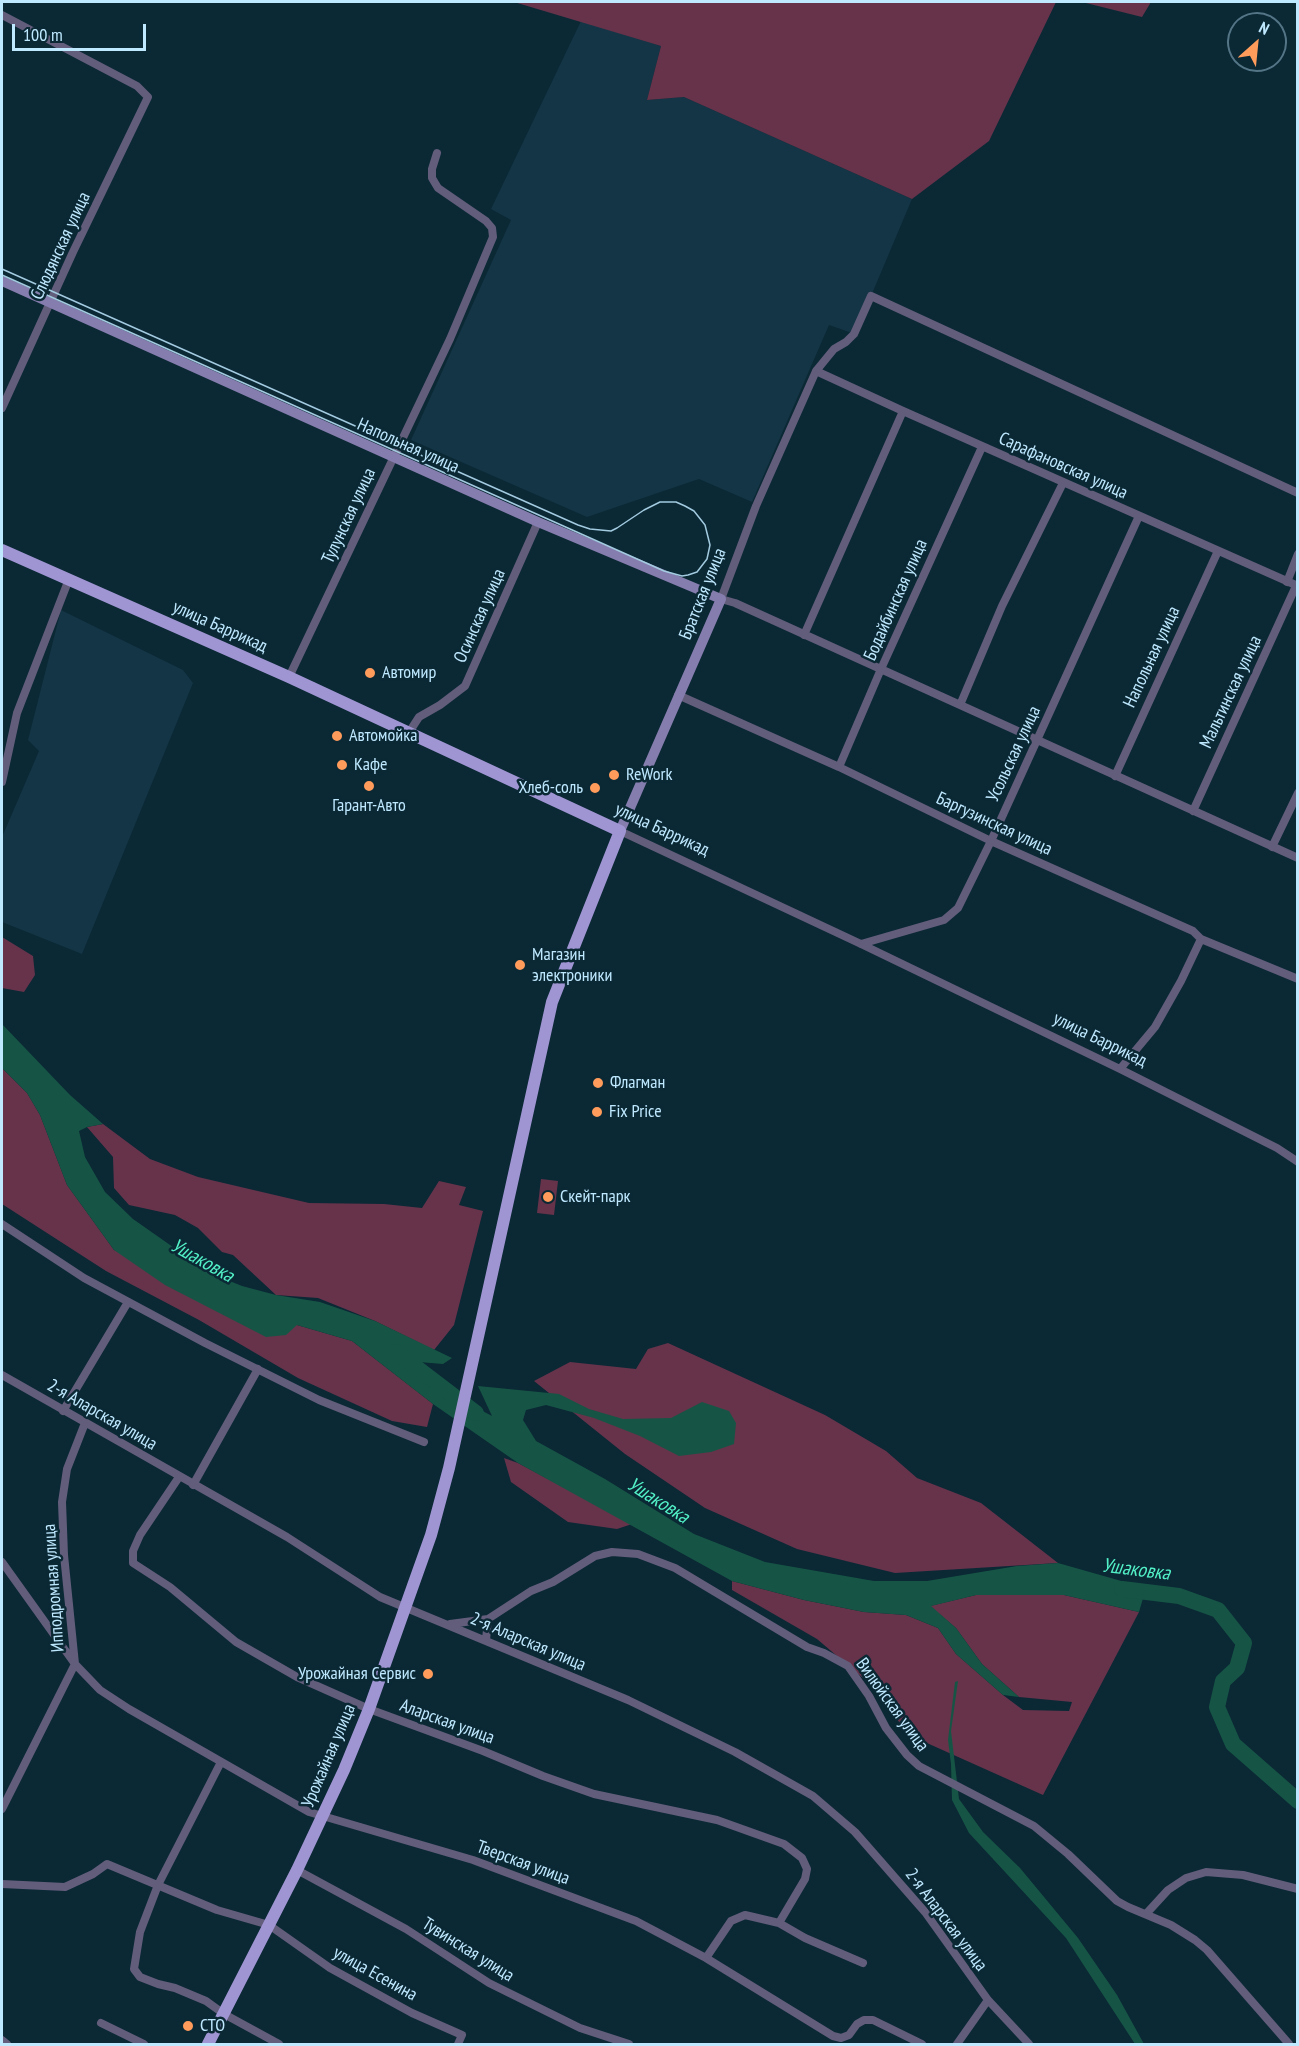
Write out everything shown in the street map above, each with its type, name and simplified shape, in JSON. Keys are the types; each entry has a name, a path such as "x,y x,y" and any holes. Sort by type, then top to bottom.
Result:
{"main road":[{"name":"улица Баррикад","path":"2,549 289,677 620,831"},
{"name":"Урожайная улица","path":"208,2044 322,1817 369,1709 431,1535 449,1468 552,1002 620,831"}],"street":[{"name":"Слюдянская улица","path":"2,15 137,86 148,97 2,408"},
{"name":"Тулунская улица","path":"289,677 450,339 493,237 492,228 486,221 438,188 432,178 436,153"},
{"name":"Напольная улица","path":"2,281 538,522 735,603 1298,858"},
{"name":"Братская улица","path":"620,831 721,599 756,506 816,371 834,349 854,334 871,296 1298,493"},
{"name":"Сарафановская улица","path":"816,371 1297,586"},
{"path":"804,635 903,411"},
{"name":"Бодайбинская улица","path":"839,767 982,447"},
{"path":"960,705 1002,606 1063,483"},
{"name":"Усольская улица","path":"861,944 944,920 958,908 991,841 1139,516"},
{"name":"Осинская улица","path":"408,734 419,717 465,686 538,522"},
{"name":"Напольная улица","path":"1115,776 1218,551"},
{"path":"1287,582 1298,554"},
{"path":"2,782 17,713 69,579"},
{"name":"Мальтинская улица","path":"1193,811 1297,586"},
{"name":"Баргузинская улица","path":"678,695 839,767 991,841 1193,931 1201,939 1298,979"},
{"path":"1272,847 1298,793"},
{"name":"улица Баррикад","path":"620,831 1120,1069 1277,1148 1298,1162"},
{"path":"1120,1069 1155,1027 1201,939"},
{"path":"2,1224 84,1278 128,1302 319,1400 424,1442"},
{"path":"63,1411 128,1302"},
{"path":"193,1485 258,1369"},
{"name":"2-я Аларская улица","path":"2,1375 287,1537 357,1583 404,1608 486,1640 660,1716 735,1752 813,1796 855,1832 925,1912 988,2000 1029,2044"},
{"name":"Ипподромная улица","path":"2,1809 75,1664 64,1555 63,1502 68,1469 85,1423"},
{"name":"Аларская улица","path":"179,1477 140,1535 133,1551 133,1563 170,1587 236,1642 297,1677 369,1709 483,1750 543,1776 594,1794 717,1820 784,1844 802,1858 807,1869 805,1879 778,1923"},
{"name":"Вилюйская улица","path":"488,1619 531,1591 595,1556 612,1552 638,1554 675,1568 807,1647 848,1666 869,1696 885,1728 907,1755 929,1772 1042,1833 1118,1901 1172,1925 1207,1950 1289,2044"},
{"name":"Тверская улица","path":"2,1562 75,1664 100,1690 309,1812 473,1860 636,1921 706,1958 833,2036 841,2038 849,2035 857,2024 864,2020 873,2020 922,2044"},
{"path":"448,1624 488,1619 486,1640"},
{"path":"221,1762 158,1885 140,1932 134,1969 140,1977 206,2001 224,2014 279,2044"},
{"path":"2,1884 65,1887 93,1874 107,1864 217,1910 269,1925"},
{"name":"Тувинская улица","path":"297,1870 406,1929 489,1983 580,2028 629,2044"},
{"path":"1146,1914 1168,1890 1186,1878 1206,1872 1243,1875 1298,1889"},
{"path":"706,1958 731,1921 745,1915 778,1923 805,1938 863,1963"},
{"name":"улица Есенина","path":"269,1925 330,1968 412,2013 462,2035 458,2044"},
{"path":"957,2044 988,2000"},
{"path":"101,2024 144,2044"},
{"path":"2,2040 7,2044"}],"shaded area":[{"path":"514,2 1056,2 989,141 912,199 684,97 647,100 661,46"},
{"path":"1082,2 1151,2 1142,17"},
{"path":"581,21 661,46 647,100 684,97 912,199 855,334 829,325 752,502 699,479 587,517 411,440 511,220 491,209"},
{"path":"61,610 183,670 193,683 82,954 2,922 2,837 39,751 28,740"},
{"path":"2,937 33,956 35,975 24,992 2,988"},
{"path":"2,1024 70,1095 103,1124 79,1131 85,1157 105,1192 133,1219 210,1273 242,1286 276,1295 320,1302 375,1321 452,1358 443,1364 419,1362 409,1370 453,1401 475,1407 492,1416 478,1386 559,1394 589,1409 623,1419 671,1418 702,1402 729,1411 736,1423 734,1444 711,1452 679,1456 640,1436 594,1418 546,1405 526,1410 523,1420 536,1441 605,1479 694,1534 765,1562 874,1581 927,1581 1017,1566 1058,1563 1146,1588 1139,1612 1064,1595 976,1595 931,1606 956,1628 982,1664 1019,1697 1003,1695 956,1654 938,1628 906,1615 864,1612 804,1600 732,1581 518,1463 433,1404 352,1341 297,1325 286,1335 266,1337 165,1285 114,1250 67,1185 40,1115 27,1093 2,1068"},
{"path":"2,1068 27,1093 40,1115 67,1185 114,1250 297,1325 352,1341 433,1404 427,1427 392,1421 298,1378 199,1320 106,1271 2,1204"},
{"path":"103,1124 150,1159 198,1177 309,1203 384,1204 422,1208 439,1181 466,1187 459,1205 483,1211 454,1325 434,1350 375,1321 318,1298 276,1295 233,1255 222,1252 198,1228 175,1215 129,1205 114,1188 113,1157 87,1127"},
{"name":"Скейт-парк","path":"541,1179 558,1181 554,1215 537,1213"},
{"path":"668,1343 825,1415 886,1451 917,1478 981,1503 1058,1563 895,1573 797,1549 705,1508 625,1454 534,1381 570,1362 636,1369 648,1349"},
{"path":"504,1458 518,1463 632,1524 617,1529 568,1522 511,1482"},
{"path":"732,1581 804,1600 864,1612 906,1615 938,1628 956,1654 1023,1710 1069,1711 1072,1702 1019,1697 982,1664 956,1628 930,1606 976,1595 1064,1595 1139,1612 1043,1795 909,1735 870,1684 817,1639 732,1590"},
{"path":"958,1681 951,1731 959,1799 983,1832 1020,1868 1078,1938 1117,1995 1144,2044 1135,2044 1066,1938 969,1833 952,1800 948,1740 955,1682"}],"waterway":[{"name":"Ушаковка","path":"396,1352 476,1413"},
{"name":"Ушаковка","path":"1122,1589 1179,1596 1218,1610 1244,1643 1237,1668 1223,1681 1217,1707 1233,1744 1298,1801"}],"tram line":[{"path":"2,269 578,525 611,531 660,502 676,502 694,511 705,525 710,545 707,559 697,572 688,575 682,576 664,571 2,275"}],"place":[{"name":"Автомир","path":"370,673"},
{"name":"Автомойка","path":"337,736"},
{"name":"Кафе","path":"342,765"},
{"name":"ReWork","path":"614,775"},
{"name":"Гарант-Авто","path":"369,786"},
{"name":"Хлеб-соль","path":"595,788"},
{"name":"Магазин электроники","path":"520,965"},
{"name":"Флагман","path":"598,1083"},
{"name":"Fix Price","path":"597,1112"},
{"name":"Скейт-парк","path":"548,1197"},
{"name":"Урожайная Сервис","path":"428,1674"},
{"name":"СТО","path":"188,2026"}]}
